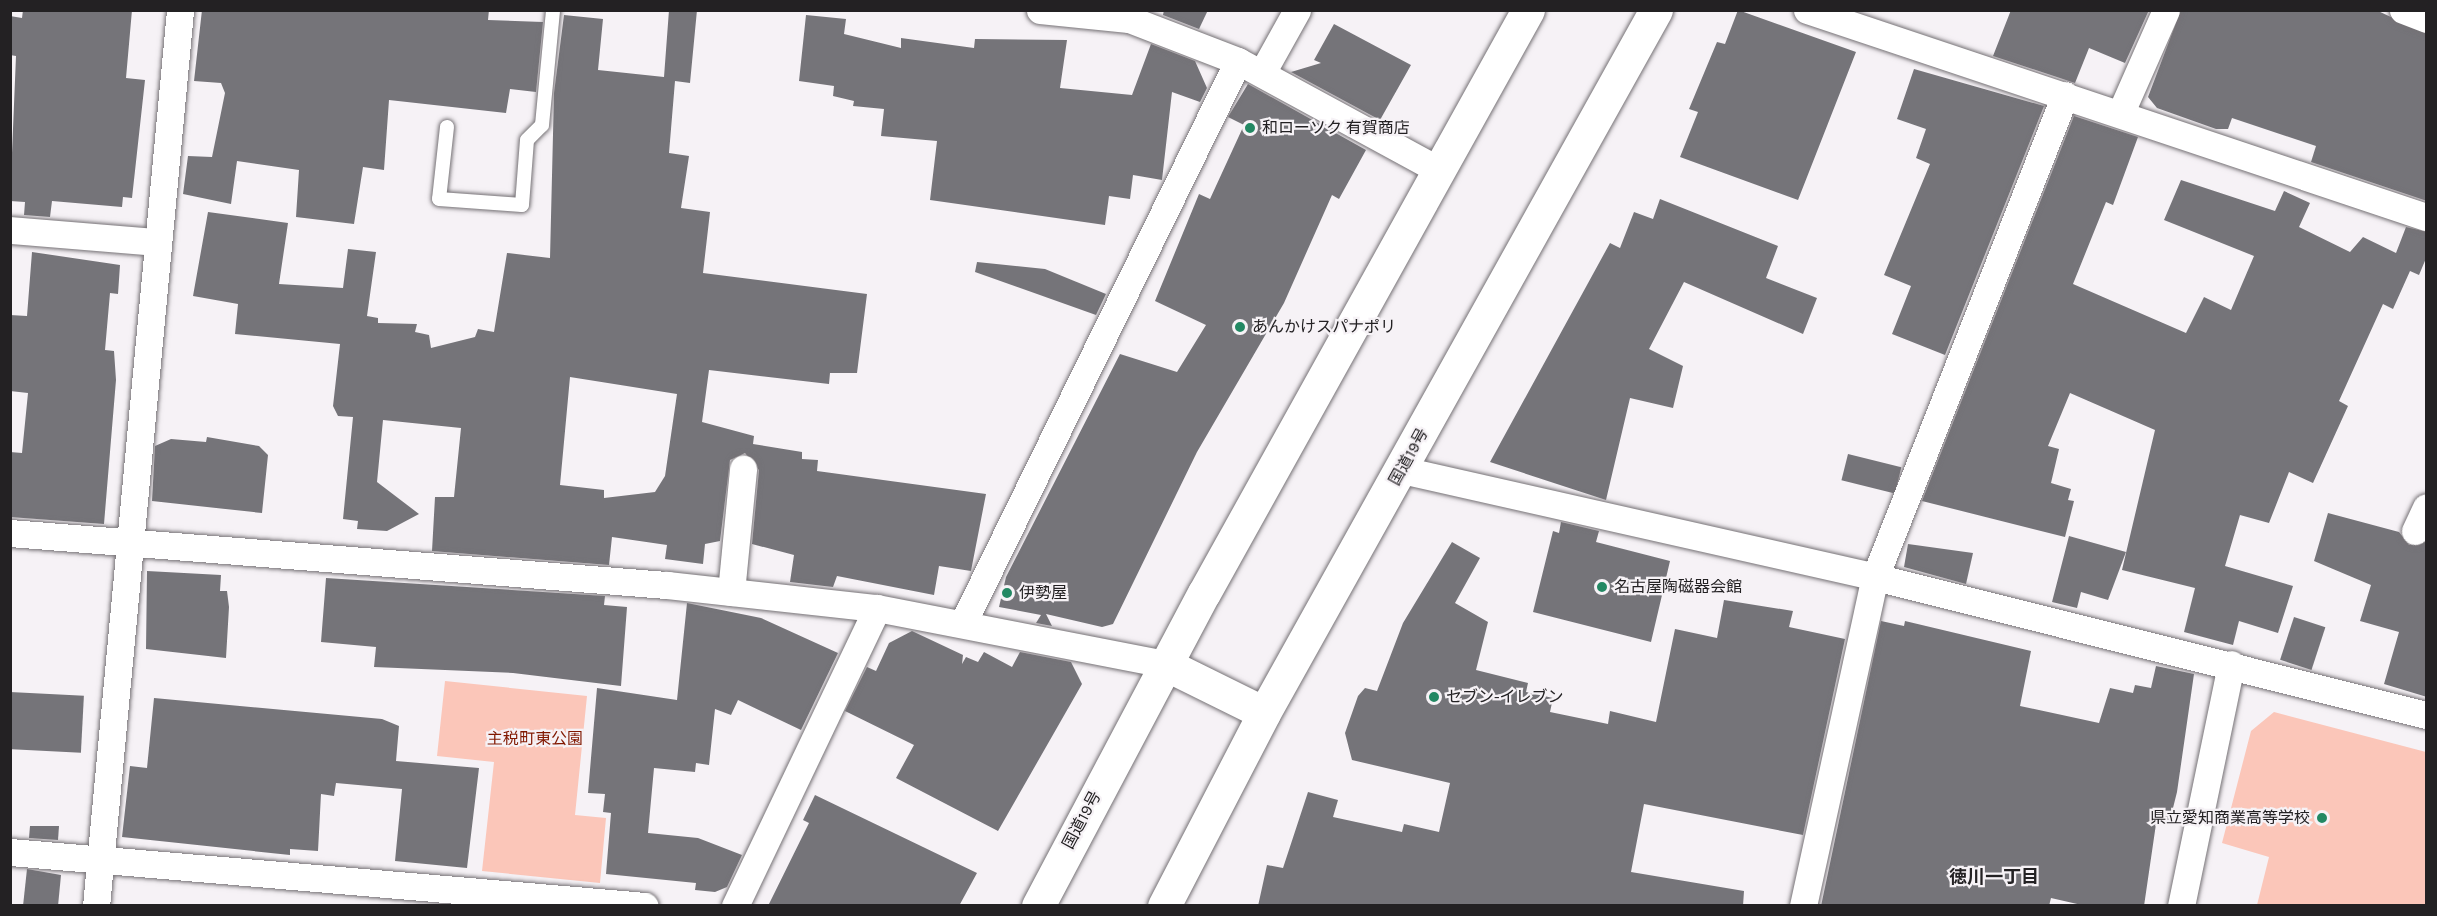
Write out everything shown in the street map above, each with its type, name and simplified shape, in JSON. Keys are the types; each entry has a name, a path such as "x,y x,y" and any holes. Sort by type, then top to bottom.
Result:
{"highway":[{"name":"国道19号","path":"1038,906 1165,664 1528,10"},
{"name":"国道19号","path":"1164,906 1264,713 1402,470 1656,10"},
{"path":"1165,664 1264,713"}],"street":[{"path":"96,906 180,10"},
{"path":"1040,10 1129,19 1250,67 1439,170"},
{"path":"964,621 1250,67 1297,10"},
{"path":"1807,10 2121,112 2427,217"},
{"path":"2121,112 2166,10"},
{"path":"2403,10 2427,19"},
{"path":"1803,906 1875,577 2065,95"},
{"path":"10,230 157,242"},
{"path":"731,592 743,469"},
{"path":"1402,470 1875,577 2231,664 2427,715"},
{"path":"10,533 129,540 731,592 878,608 964,621 1165,664"},
{"path":"735,906 878,608"},
{"path":"2181,906 2231,664"},
{"path":"10,852 645,906"}],"lane":[{"path":"447,127 439,199 522,205 527,140 542,125 553,10"}],"green space":[{"name":"主税町東公園","path":"445,681 587,696 575,815 606,818 600,883 482,871 494,762 437,756"},
{"name":"県立愛知商業高等学校","path":"2274,712 2426,752 2426,905 2257,905 2269,857 2222,843 2251,731"}],"building":[{"path":"23,10 132,10 126,78 145,80 132,198 123,197 122,207 52,201 50,217 24,215 25,202 10,201 16,56 10,55 10,16 22,18"},
{"path":"202,10 489,10 488,20 543,22 536,92 510,89 506,113 389,100 384,170 363,167 354,224 296,217 299,170 237,161 231,204 183,194 188,156 212,157 225,93 221,83 194,81"},
{"path":"669,10 697,10 690,83 675,81 669,153 689,156 681,208 710,212 703,273 867,294 857,373 830,373 829,384 709,370 702,422 754,436 753,444 802,452 802,459 818,460 817,471 986,494 971,571 939,566 934,595 837,576 833,587 790,582 794,555 752,544 759,470 745,453 730,460 720,541 705,544 703,564 665,559 667,545 612,537 609,565 432,551 435,497 454,497 461,428 383,420 377,482 419,514 387,531 357,529 358,521 343,519 353,417 338,416 333,406 340,344 235,334 238,304 193,296 208,212 288,223 279,284 343,288 348,249 376,252 367,316 378,318 378,323 417,324 415,332 429,335 431,348 475,337 478,329 494,332 507,253 550,258 554,93 564,15 603,19 598,70 664,77","holes":["570,377 677,394 665,476 655,492 604,498 604,490 560,485"]},
{"path":"1164,10 1208,10 1199,29 1163,15"},
{"path":"1738,10 1856,52 1798,200 1680,157 1698,112 1689,109 1717,42 1725,44"},
{"path":"2011,10 2149,10 2125,63 2089,48 2075,83 1993,56"},
{"path":"2181,10 2376,10 2427,34 2427,201 2311,162 2316,146 2232,118 2228,129 2216,129 2157,108 2148,97"},
{"path":"806,15 846,19 844,34 901,48 901,38 974,48 975,39 1067,40 1060,88 1132,95 1151,44 1195,61 1207,88 1200,102 1172,92 1162,180 1133,175 1130,199 1109,196 1105,225 930,200 937,141 881,136 884,109 853,106 854,101 833,96 834,86 799,81"},
{"path":"1334,24 1411,65 1380,120 1291,72 1321,63 1314,60"},
{"path":"1914,69 2044,106 1945,355 1892,334 1911,286 1884,275 1930,164 1916,158 1926,129 1897,119"},
{"path":"1248,84 1366,150 1339,199 1332,195 1284,303 1197,452 1113,624 1102,627 1046,614 1052,626 1036,623 1041,615 999,607 1006,577 1120,354 1177,372 1206,325 1155,301 1199,194 1210,199 1244,125 1228,117"},
{"path":"2074,116 2138,137 2113,205 2106,202 2073,284 2186,333 2204,297 2231,310 2254,256 2164,220 2181,180 2275,211 2284,191 2310,203 2299,227 2350,252 2363,237 2396,253 2406,227 2427,232 2427,256 2419,275 2410,271 2393,309 2383,304 2339,401 2348,406 2313,483 2289,472 2269,523 2240,515 2225,566 2293,586 2278,633 2239,621 2233,645 2184,632 2195,588 2122,570 2155,430 2070,393 2048,446 2059,449 2051,483 2071,489 2068,500 2074,501 2065,537 1922,501"},
{"path":"1660,199 1778,246 1766,278 1817,298 1803,334 1684,282 1649,349 1683,366 1673,408 1630,398 1606,500 1490,462 1610,243 1620,248 1634,212 1653,219"},
{"path":"32,252 120,265 118,294 110,293 105,350 114,351 116,380 104,524 10,517 10,452 22,453 28,393 10,391 10,315 27,316"},
{"path":"977,262 1045,269 1106,294 1096,315 975,272"},
{"path":"207,437 259,446 268,455 262,513 152,501 155,446 171,439 206,442"},
{"path":"1848,454 1901,467 1895,494 1841,480"},
{"path":"2328,513 2399,532 2409,545 2427,541 2427,697 2384,684 2399,632 2360,621 2371,585 2314,561"},
{"name":"名古屋陶磁器会館","path":"1561,522 1599,531 1596,542 1670,561 1651,642 1533,612 1553,531 1559,533"},
{"path":"2069,536 2126,552 2108,600 2081,592 2077,608 2052,602"},
{"path":"1452,542 1480,558 1455,603 1488,622 1476,670 1528,683 1526,692 1553,698 1550,712 1608,724 1610,711 1656,722 1675,629 1717,638 1724,600 1793,611 1789,627 1845,639 1803,835 1644,804 1631,872 1744,891 1743,906 1258,906 1267,865 1283,868 1308,792 1338,800 1333,817 1402,832 1404,824 1439,832 1450,783 1352,760 1345,733 1358,696 1365,688 1377,691 1403,623"},
{"path":"1908,544 1973,553 1966,584 1904,567"},
{"path":"147,571 221,575 220,591 227,591 229,607 226,658 146,649"},
{"path":"326,578 605,596 604,605 627,607 621,686 513,673 374,667 376,647 321,642"},
{"path":"687,603 761,618 838,653 801,730 738,700 731,715 715,709 709,765 696,763 695,772 654,768 648,833 698,838 742,855 727,887 715,892 695,890 696,883 606,874 611,813 603,812 605,794 588,793 597,688 677,700"},
{"path":"2294,617 2325,627 2311,670 2280,660"},
{"path":"1881,621 1904,626 1905,621 2031,651 2020,706 2099,723 2110,688 2133,693 2135,685 2151,688 2156,666 2194,674 2177,792 2170,820 2156,824 2144,906 2086,906 2051,898 2049,906 1821,906"},
{"path":"912,631 963,655 962,664 966,657 978,662 984,652 1012,667 1020,652 1071,662 1082,684 998,831 896,778 914,745 845,711 867,667 876,671 889,643"},
{"path":"10,692 84,696 81,753 10,749"},
{"path":"154,698 382,719 399,726 396,761 479,768 467,868 395,861 402,789 336,783 334,796 321,794 318,851 290,849 290,855 122,837 130,766 147,768"},
{"path":"815,795 977,873 959,906 768,906 809,823 803,820"},
{"path":"30,826 59,826 58,840 29,838"},
{"path":"27,869 61,875 58,906 23,906"}],"place":[{"name":"和ローソク 有賀商店","path":"1250,128"},
{"name":"あんかけスパナポリ","path":"1240,327"},
{"name":"名古屋陶磁器会館","path":"1602,587"},
{"name":"伊勢屋","path":"1007,593"},
{"name":"セブン-イレブン","path":"1434,697"},
{"name":"県立愛知商業高等学校","path":"2322,818"}],"district":[{"name":"徳川一丁目","path":"1994,877"}]}
